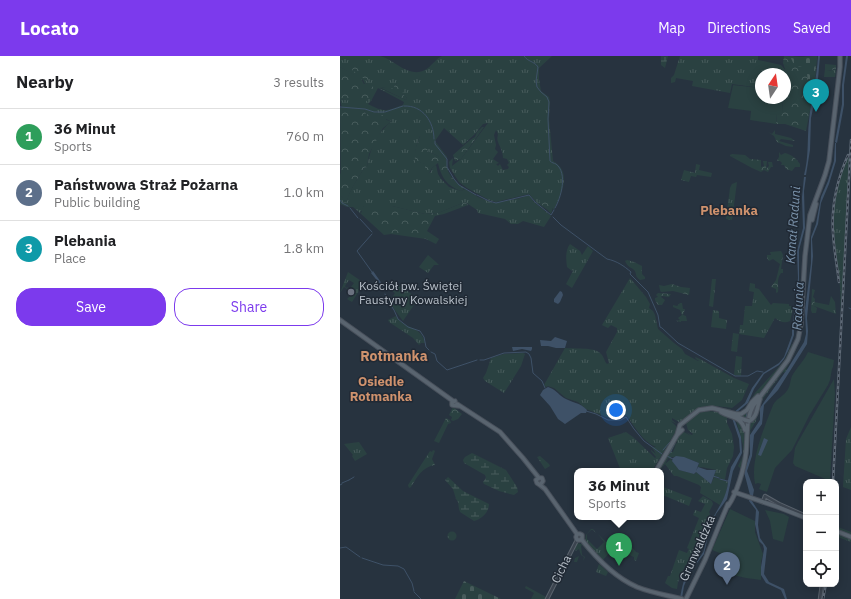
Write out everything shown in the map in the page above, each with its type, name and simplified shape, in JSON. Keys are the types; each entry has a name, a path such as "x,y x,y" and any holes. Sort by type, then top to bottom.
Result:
{"main road":[{"name":"Grunwaldzka","path":"686,599 735,491 746,452 748,417 753,406 791,356 799,335 805,256 809,226 812,208 818,196 830,156 840,56"},
{"path":"340,320 448,399 500,432 538,478 542,479 542,484 557,507 577,534 582,535 582,540 600,562 621,578 641,588 679,598"},
{"path":"737,416 746,411 753,401 761,395"},
{"path":"657,468 681,429 679,426 683,425 696,413 701,410 712,408 747,420 752,419 755,416 761,395"},
{"path":"696,413 708,410 731,414"},
{"path":"737,416 743,423 746,433"},
{"path":"735,491 745,496 803,516"},
{"path":"839,532 851,537"},
{"path":"577,534 577,540 582,540"}],"street":[{"path":"763,502 765,496 803,516"},
{"name":"Cicha","path":"547,599 577,540"},
{"path":"820,599 822,587"}],"green space":[{"path":"340,56 380,56 409,71 415,72 428,68 442,56 552,56 539,68 539,79 541,91 549,97 550,102 549,119 553,161 563,171 564,178 562,191 553,211 553,208 540,203 549,211 537,203 529,194 496,202 489,200 459,182 450,168 449,162 453,158 452,166 461,159 488,123 483,124 463,145 444,128 435,141 447,157 446,161 427,151 427,147 420,136 415,153 416,164 421,162 425,164 425,175 431,172 432,168 436,165 438,174 449,187 461,191 465,189 478,197 493,203 529,195 534,202 551,216 544,227 523,221 518,224 511,224 505,219 478,213 477,210 465,202 438,213 425,214 392,206 364,206 360,213 353,207 347,207 340,204 340,173 341,196 347,201 354,184 364,168 367,167 375,141 382,130 392,121 366,114 364,109 342,108 340,99 348,100 368,83 365,84 363,80 340,67","holes":["397,83 402,94 407,98 406,100 380,88 382,87 394,90 394,86","378,88 404,102 403,105 393,109 382,110 368,104","496,130 503,158 507,159 509,163 507,165 509,167 508,169 503,170 500,164 498,166 496,164 499,163 493,159 498,152 495,149 496,145 494,135"]},
{"path":"661,56 668,56 665,68 661,65"},
{"path":"680,56 758,56 758,60 781,65 784,68 755,68 755,87 732,84 730,93 692,86 693,81 676,78 675,82 671,83 671,78 674,75"},
{"path":"784,56 817,56 814,85 806,131 785,124 776,124 777,114 783,112 782,104 791,104 791,68 785,68 783,63"},
{"path":"790,56 801,58 817,56 814,80 808,80 806,68 804,66 795,67"},
{"path":"825,64 836,65 836,69 826,71"},
{"path":"354,65 359,68 363,65 370,70 371,73 367,81 352,70"},
{"path":"340,67 361,78 364,84 368,83 376,89 365,103 340,99"},
{"path":"825,69 829,71 836,69 835,77 824,77"},
{"path":"397,83 405,88 402,94 407,98 406,100 379,87 392,88 394,90 394,86"},
{"path":"733,85 755,87 755,104 782,104 783,112 782,115 777,114 776,124 750,120 751,111 728,108"},
{"path":"349,107 364,109 366,114 383,115 386,116 386,120 392,121 383,128 369,154 367,167 364,168 354,185 347,202 344,202 341,196 340,108"},
{"path":"484,127 461,159 455,161 453,155 475,137 477,132"},
{"path":"775,130 775,134 791,138 795,141 781,139 779,141 793,145 793,147 777,142 774,136 768,132 772,134"},
{"path":"420,136 423,137 429,145 427,151 447,161 449,173 457,183 464,188 463,190 461,191 456,189 448,184 441,173 438,163 432,168 425,180 425,164 421,162 416,165 415,161 415,150"},
{"path":"779,152 781,155 785,153 794,157 800,164 800,167 795,167 792,171 786,169 784,165 781,165 782,163 780,161 777,161"},
{"path":"732,154 745,155 750,159 761,160 761,167 764,166 763,161 767,161 766,169 769,166 768,162 772,162 773,167 771,167 768,172 764,170 761,172 752,168 752,166 748,163 748,159 730,156"},
{"path":"730,156 746,158 753,166 752,168"},
{"path":"847,157 849,158 841,313 834,232 834,204 841,174"},
{"path":"696,164 700,165 699,170 712,173 711,177 697,175 696,177 691,176 689,182 681,180 684,170 695,173"},
{"path":"737,182 732,220 726,219 730,188 732,184"},
{"path":"541,199 545,199 553,207 551,214 539,201"},
{"path":"465,202 468,205 435,216 427,231 439,239 436,244 426,239 391,234 384,235 360,213 362,212 361,210 364,206 392,206 425,214 438,213"},
{"path":"570,244 580,251 582,255 588,246 593,251 572,288 566,284 574,269 572,271 567,267 566,258"},
{"path":"781,251 783,255 781,269 783,269 783,273 781,273 779,278 778,292 776,293 776,289 771,287 776,280 780,264 773,259 769,261 767,255 771,255 770,252"},
{"path":"428,255 439,265 434,265 428,273 419,267"},
{"path":"627,260 642,266 642,274 645,279 640,280 637,278 635,271 626,263 625,261"},
{"path":"348,272 364,283 352,302 347,299 353,293 354,289 351,287 354,283 349,280 345,286 346,288 348,287 347,289 344,287 340,293"},
{"path":"630,278 650,304 649,308 655,315 658,329 682,349 685,354 698,361 695,357 700,359 734,378 749,384 742,400 732,408 706,406 691,413 681,422 672,418 672,420 677,424 671,421 676,426 677,430 654,468 620,468 608,438 626,432 655,458 656,457 651,450 656,454 652,447 656,447 643,437 627,416 625,415 619,419 606,417 586,409 578,402 566,398 554,388 548,386 546,387 544,385 565,348 589,349 597,351 607,364 609,363 606,352 617,332 617,328 611,325 608,328 602,325"},
{"path":"712,279 716,279 713,307 709,306"},
{"path":"394,281 418,299 403,321 389,302 395,293 389,289"},
{"path":"750,283 755,284 755,288 759,289 771,305 773,303 789,304 789,306 793,306 790,321 784,322 775,318 764,338 739,334 740,325 743,325 745,306 752,306 754,292 749,291"},
{"path":"672,284 690,288 689,295 673,291 661,292 659,285 664,286"},
{"path":"812,289 815,290 813,297 815,299 814,306 817,308 816,313 812,313 811,310"},
{"path":"658,293 671,294 669,297 662,296 661,297 665,300 662,305 658,305 655,298 658,297 656,295"},
{"path":"831,296 835,302 836,314 814,306 814,302 829,305"},
{"path":"682,303 683,309 685,309 683,315 686,316 687,321 676,321 680,320 678,318 682,315 680,310 673,307 673,305 677,306"},
{"path":"713,310 719,311 719,318 727,320 726,329 711,327"},
{"path":"396,316 404,324 420,333 425,343 421,343 419,345 413,338 389,322 388,320"},
{"path":"733,333 739,334 737,352 731,351"},
{"path":"792,344 795,345 787,361 776,375 753,400 748,408 743,412 740,412 747,407 755,393 784,361"},
{"path":"796,346 797,347 794,354 786,369 787,370 785,373 783,372 763,399 759,408 756,421 749,434 748,455 743,469 747,450 748,423 752,411 760,398 754,415 752,418 751,417 749,422 755,417 762,397 785,367"},
{"path":"808,352 834,360 830,380 809,416 792,450 775,468 767,492 759,489 761,484 755,484 754,465 759,444 773,405 787,390 792,376"},
{"path":"504,354 525,354 521,366 504,393 485,381 483,378 491,358"},
{"path":"736,356 742,357 741,376 734,375"},
{"path":"834,379 835,394 830,479 825,479 795,466 793,463 795,448"},
{"path":"757,399 748,414 745,428 741,420 737,418 744,429 745,436 745,450 741,469 738,466 743,456 743,445 736,420 736,415 744,412"},
{"path":"453,407 462,414 458,419 453,421 451,420 452,417 449,415"},
{"path":"707,407 730,409 731,410 728,418 727,418 727,423 732,434 734,447 733,456 727,468 725,480 714,476 716,470 698,467 699,463 679,457 671,457 671,459 668,458 662,468 659,468 675,442 676,444 671,452 673,452 677,442 676,441 681,433 684,432 691,436 686,432 692,435 693,434 688,430 686,423 694,415 710,411 721,413 726,415 726,417 729,415 726,414 729,413 718,411 707,410 699,411 711,409 730,412 728,409 708,408 698,411 689,417 694,412"},
{"path":"446,418 450,420 451,423 448,424 439,443 434,441"},
{"path":"851,427 851,490 843,487 846,439"},
{"path":"359,442 367,454 355,461 352,456 353,455 344,444"},
{"path":"433,450 435,451 432,459 435,465 423,470 409,488 408,485 430,451 432,452"},
{"path":"472,453 506,470 517,487 518,492 514,495 499,491 484,484 483,482 486,478 485,475 464,463 463,460 465,457"},
{"path":"540,456 550,466 545,469 537,457"},
{"path":"671,459 679,470 695,474 696,472 711,484 714,477 728,482 726,494 720,505 700,493 701,487 699,485 674,476 665,464"},
{"path":"448,477 463,491 489,504 488,510 482,517 474,521 460,512 453,489 445,480"},
{"path":"664,487 692,498 689,506 665,496"},
{"path":"703,496 712,501 713,504 703,529 698,553 685,566 678,582 677,589 672,588 665,583 668,576 670,576 679,550 687,553 689,549 687,548 699,518 693,515 695,510 701,512 705,504 698,501"},
{"path":"730,509 755,521 755,532 763,554 761,562 761,580 733,575 739,561 712,550"},
{"path":"765,510 784,514 789,517 783,542 773,539 770,521"},
{"path":"839,527 851,532 851,542 839,537"},
{"path":"591,529 593,529 596,533 591,530 587,534 587,539 597,549 604,542 598,534 613,549 602,561 585,541 586,535"},
{"path":"450,532 454,532 456,536 454,540 450,540 448,538 448,534"},
{"path":"577,543 582,544 598,563 582,545 582,555 585,557 583,561 584,557 581,555 579,549 576,551 574,548"},
{"path":"629,544 636,552 639,553 636,561 634,560 634,557 622,550"},
{"path":"579,556 577,562 574,562 575,558"},
{"path":"599,564 608,572 606,576 596,572"},
{"path":"464,581 501,599 455,599"},
{"path":"526,586 546,597 545,599 531,599 534,593 525,588"}],"water":[{"path":"818,56 820,56 817,90 811,118 810,150 806,175 804,175 806,168 808,128"},
{"path":"846,56 848,56 844,85 844,105 837,143 835,142 842,104 842,85"},
{"path":"835,143 836,161 821,203 818,224 812,239 813,256 807,318 807,344 778,390 764,405 762,424 754,435 752,456 747,471 754,490 752,501 759,512 758,525 760,538 767,548 764,574 769,582 784,589 787,599 785,599 781,590 766,583 761,575 764,549 763,545 759,541 755,524 756,510 749,501 750,495 744,472 750,454 750,435 760,420 760,408 804,342 806,334 805,310 811,263 811,237 816,224 821,197 834,161"},
{"path":"804,177 806,177 804,191 805,228 799,250 799,281 795,323 793,323 798,278 797,251 803,228 802,197"},
{"path":"373,271 385,288 384,289 371,273"},
{"path":"560,291 563,295 558,304 554,302 554,299"},
{"path":"792,324 794,324 794,335 784,359 779,365 764,374 754,389 748,403 737,412 734,418 741,437 742,453 733,471 727,499 716,514 709,531 704,554 690,572 684,586 682,598 680,598 688,571 703,552 709,526 725,496 731,467 740,452 739,439 732,418 733,413 745,403 752,388 763,373 779,363 784,357 792,335"},
{"path":"555,337 567,341 565,348 541,346 540,340 551,341"},
{"path":"512,347 532,347 532,349 531,351 522,349 513,351"},
{"path":"548,387 555,390 567,400 582,405 587,410 586,413 581,413 565,424 558,419 550,406 540,395 543,390"},
{"path":"764,438 768,440 761,456 758,455"},
{"path":"676,456 684,457 699,463 696,471 698,467 707,470 716,470 711,484 696,472 694,474 679,470 672,461"}],"waterway":[{"path":"524,56 538,67 536,81 537,87 547,97 549,102 548,119 550,161 560,168 563,179 561,192 555,208"},
{"path":"340,107 365,109 374,112 385,112 403,106"},
{"path":"404,106 417,108 426,116 430,121 434,139"},
{"path":"435,141 435,144 447,159 447,167 454,179 459,185 476,195"},
{"path":"477,195 496,203 529,195 551,215 554,210"},
{"path":"340,200 348,206"},
{"path":"350,208 358,218"},
{"path":"553,217 561,225 607,259 620,264 631,272 630,274 648,292 658,315 660,327 678,343 735,376 748,376 757,371 763,372"},
{"path":"360,219 372,232"},
{"path":"372,234 357,251 372,272"},
{"path":"385,294 398,319 408,327 420,331 424,337 426,347 429,350"},
{"path":"431,352 435,354 437,361 447,370 477,360"},
{"path":"480,360 504,353 526,352 531,358 533,373 542,381 545,388"},
{"path":"586,411 608,420 620,420"},
{"path":"746,418 747,413"},
{"path":"621,420 626,417 644,441 662,454"},
{"path":"663,450 670,442"},
{"path":"670,453 675,443"},
{"path":"667,456 673,459"},
{"path":"713,476 719,478"},
{"path":"349,480 354,477"},
{"path":"720,479 727,481"},
{"path":"342,483 349,480"},
{"path":"340,548 346,547 360,557"},
{"path":"362,558 383,565 398,566 404,569 412,583 414,591"},
{"path":"414,592 421,599"}],"railway":[{"path":"833,479 851,140"},
{"path":"839,282 833,239 833,213 838,184 848,155"},
{"path":"823,599 825,587"}],"place":[{"name":"Plebania","path":"816,112"},
{"name":"Kościół pw. Świętej Faustyny Kowalskiej","path":"351,292"},
{"name":"36 Minut","path":"619,566"},
{"name":"Państwowa Straż Pożarna","path":"727,585"}],"district":[{"name":"Plebanka","path":"729,210"},
{"name":"Rotmanka","path":"394,356"},
{"name":"Osiedle Rotmanka","path":"381,388"}],"water label":[{"name":"Kanał Raduni","path":"793,225"},
{"name":"Radunia","path":"798,306"}]}
